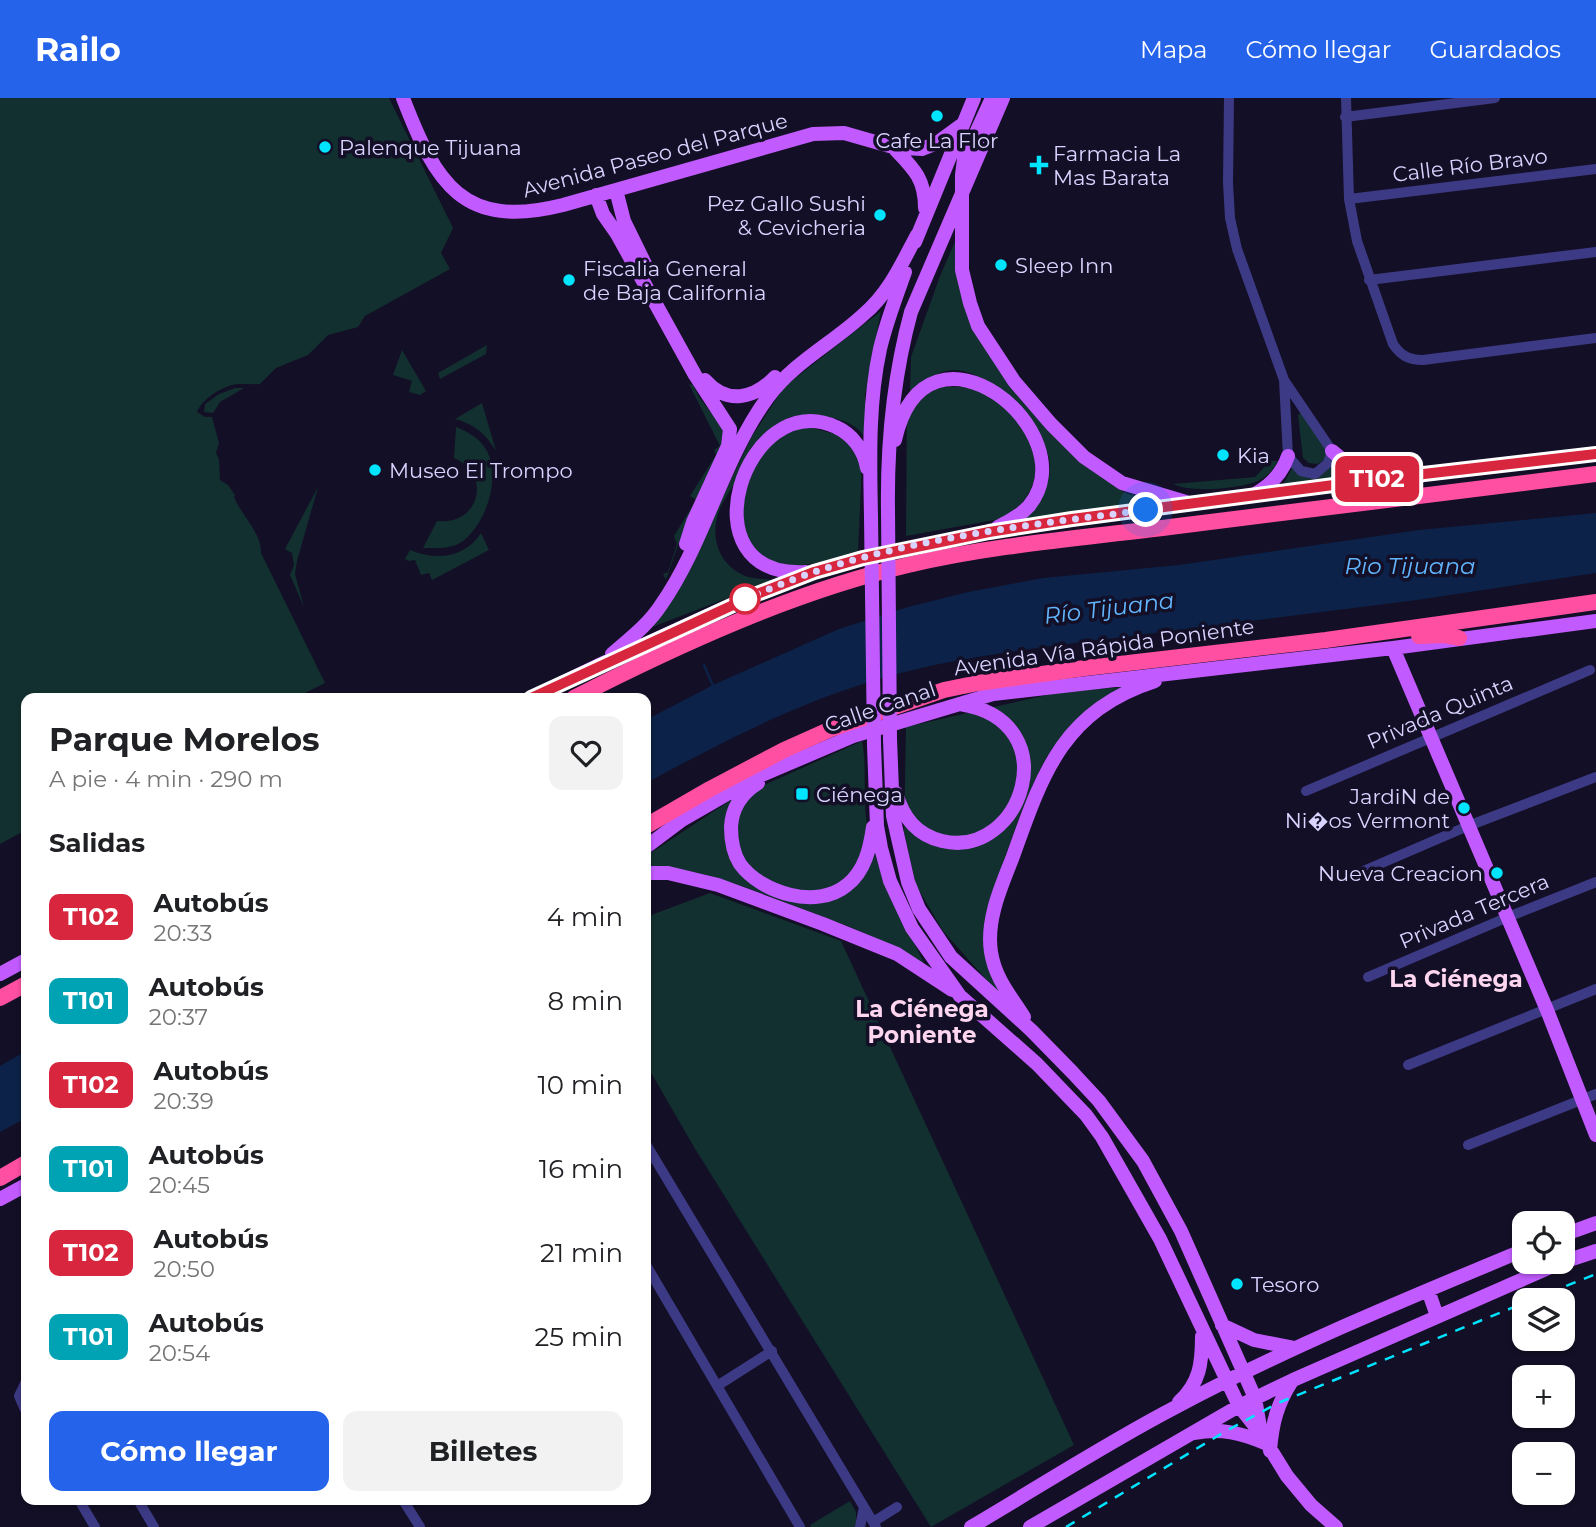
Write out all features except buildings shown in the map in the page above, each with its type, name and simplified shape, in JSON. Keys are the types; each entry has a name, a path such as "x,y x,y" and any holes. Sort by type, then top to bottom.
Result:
{"highway":[{"path":"584,693 680,647 742,621 846,582 907,565 1023,546 1596,474"},
{"name":"Avenida Vía Rápida Poniente","path":"651,823 785,750 831,729 944,690 978,682 1326,640 1596,602"},
{"path":"1326,640 1365,642 1443,635 1459,638"},
{"path":"0,998 21,987"},
{"path":"0,1178 21,1166"},
{"path":"0,1184 21,1175"}],"main road":[{"name":"Avenida Paseo del Parque","path":"403,98 416,133 446,184 477,205 500,212 530,213 781,142 829,132 862,137 893,147 930,147 963,124"},
{"path":"960,996 912,928 899,902 881,848 874,745 871,420 880,351 890,313 924,217 974,98"},
{"path":"992,98 964,159 961,191 964,280 978,326 1000,362 1051,424 1097,467 1111,477 1134,487 1195,504"},
{"path":"1003,98 911,312 893,396 887,476 890,739 893,816 900,855 919,909 951,957 1032,1031 1099,1101 1143,1161 1181,1231 1255,1398 1265,1443"},
{"path":"893,147 920,178 925,196 924,217"},
{"path":"616,190 624,221 664,305 699,373 718,392 745,396 758,392 811,346 853,323"},
{"path":"596,195 603,214 617,234 695,375 730,429 728,446 692,522 680,574"},
{"path":"597,666 660,608 680,574 738,450 767,398 798,365 853,323 883,295 917,235"},
{"path":"887,476 906,406 916,395 931,384 949,379 968,380 987,387 1011,406 1029,429 1040,452 1042,470 1039,488 1027,508 989,532"},
{"path":"814,572 773,570 754,557 739,536 735,520 738,496 760,449 776,431 787,425 810,421 828,423 843,430 856,443 866,463 870,486"},
{"path":"1332,451 1347,465 1372,480"},
{"path":"541,693 757,594 814,572 876,555 989,532 1072,519 1596,454"},
{"path":"1250,497 1273,481 1284,467 1288,456"},
{"path":"1032,1031 1002,986 990,949 990,930 1007,872 1042,777 1063,743 1097,710 1136,687 1193,672 1596,621"},
{"path":"1393,648 1547,1010 1596,1135"},
{"name":"Calle Canal","path":"651,843 726,793 853,736 993,694 1193,672"},
{"path":"892,781 907,819 936,840 972,842 986,837 1005,819 1019,791 1025,761 1016,735 999,718 977,707 955,704"},
{"path":"786,764 741,797 732,819 732,840 737,859 749,873 769,887 802,897 817,897 845,888 866,858 877,802"},
{"path":"651,873 668,873 718,885 897,954 960,996 1037,1064 1086,1115 1115,1158 1160,1239 1239,1406 1311,1505 1336,1527"},
{"path":"0,974 21,963"},
{"path":"0,1199 21,1188"},
{"path":"1575,1231 1596,1223"},
{"path":"1575,1258 1594,1253"},
{"path":"971,1527 1172,1409 1227,1381 1295,1348 1512,1255"},
{"path":"1030,1527 1239,1406 1534,1274"},
{"path":"1428,1290 1437,1316"},
{"path":"1222,1325 1254,1340 1295,1348"},
{"path":"1172,1409 1189,1391 1202,1367 1202,1331"},
{"path":"1265,1443 1278,1403 1293,1380"},
{"path":"1187,1435 1226,1431 1265,1443"}],"street":[{"path":"1229,98 1228,183 1232,225 1244,270 1284,380 1332,451 1325,467 1311,474 1301,471 1288,456 1284,380"},
{"path":"1346,98 1349,200 1357,241 1392,344 1401,355 1409,359 1423,360 1596,338"},
{"path":"1345,117 1495,98"},
{"name":"Calle Río Bravo","path":"1349,200 1596,169"},
{"path":"1369,280 1596,252"},
{"name":"Privada Quinta","path":"1306,791 1590,670"},
{"path":"1361,872 1468,826 1596,777"},
{"name":"Privada Tercera","path":"1368,977 1508,917 1596,883"},
{"path":"1408,1065 1596,989"},
{"path":"1468,1145 1596,1094"},
{"path":"651,1160 772,1351 874,1525 897,1507"},
{"path":"651,1274 800,1527"},
{"path":"717,1386 772,1351"},
{"path":"82,1505 95,1527"},
{"path":"141,1505 154,1527"},
{"path":"406,1505 420,1527"},
{"path":"860,1527 864,1507"}],"green space":[{"path":"0,98 389,98 453,228 441,253 450,269 365,316 358,327 328,335 308,355 276,368 260,384 232,385 216,392 197,412 205,417 212,417 219,443 216,453 220,480 228,485 235,495 237,504 255,531 261,553 325,683 305,693 21,693 21,833 0,844"},
{"path":"961,228 960,248 993,358 1096,471 1127,494 1166,501 1024,519 1042,496 1050,467 1048,452 1040,436 1015,404 983,379 968,372 953,370 935,375 910,391 911,357 940,276"},
{"path":"881,311 865,394 866,441 854,426 835,418 802,415 784,420 761,442 719,511 716,542 724,559 748,577 775,580 652,627 678,590 751,438 784,387"},
{"path":"487,345 486,354 440,379 438,373"},
{"path":"402,350 426,391 420,395 409,392 412,381 393,375"},
{"path":"689,384 693,385 725,431 722,445 678,545 666,580 663,574 668,572 677,544 674,536 696,500 690,496 716,455 714,450 720,446"},
{"path":"933,386 985,388 1010,410 1024,430 1035,462 1035,474 1033,484 1021,504 1000,519 906,536 907,407"},
{"path":"235,388 244,388 220,402 213,413 204,412 205,404 219,394"},
{"path":"482,403 496,451 479,430 455,419"},
{"path":"1302,412 1326,451 1325,459 1318,464 1309,463 1303,458 1298,415"},
{"path":"797,424 847,437 862,464 858,551 817,563 787,567 757,555 741,524 743,487 761,448"},
{"path":"456,427 477,439 489,456 492,469 490,497 478,524 460,543 447,547 423,548 437,521 463,516 476,498 474,476 454,458"},
{"path":"1270,461 1278,461 1267,475 1249,484 1203,489 1173,484 1255,477"},
{"path":"1338,461 1355,476 1284,483 1293,466 1320,476"},
{"path":"318,487 295,574 304,607 290,575 294,565 292,553 285,549"},
{"path":"481,533 489,550 432,580 429,573 421,575 415,560 405,559 410,550 440,556 458,552 467,548"},
{"path":"1122,687 1084,715 1051,750 1017,822 997,886 986,942 987,962 993,979 1009,1005 943,931 916,885 904,832 906,727 1060,692"},
{"path":"862,741 866,817 875,855 925,965 862,932 741,886 704,874 651,866 651,853 731,800"},
{"path":"710,893 841,941 1074,1445 931,1527 694,1147 651,1073 651,915"},
{"path":"850,1501 856,1512 856,1527 811,1527 810,1525"}],"water":[{"name":"Rio Tijuana","path":"1596,513 1596,573 1417,600 1044,647 928,667 882,678 805,705 724,742 651,780 651,717 713,685 839,629 908,607 968,592 1043,578 1179,565 1419,530"},
{"path":"21,1054 21,1121 0,1132 0,1066"}],"waterway":[{"path":"704,665 714,688"}],"railway":[{"path":"1561,1288 1596,1274"},
{"path":"1066,1527 1278,1403 1512,1308"}],"bus line":[{"name":"T102","path":"541,693 757,594 814,572 863,558 989,532 1072,519 1596,454"}],"place":[{"name":"Cafe La Flor","path":"937,116"},
{"name":"Palenque Tijuana","path":"325,147"},
{"name":"Farmacia La Mas Barata","path":"1039,165"},
{"name":"Pez Gallo Sushi & Cevicheria","path":"880,215"},
{"name":"Sleep Inn","path":"1001,265"},
{"name":"Fiscalia General de Baja California","path":"569,280"},
{"name":"Kia","path":"1223,455"},
{"name":"Museo El Trompo","path":"375,470"},
{"name":"Ciénega","path":"802,794"},
{"name":"JardiN de Ni�os Vermont","path":"1464,808"},
{"name":"Nueva Creacion","path":"1497,873"},
{"name":"Tesoro","path":"1237,1284"}],"district":[{"name":"La Ciénega","path":"1456,979"},
{"name":"La Ciénega Poniente","path":"922,1022"}],"route":[{"path":"745,599 734,604 814,572 863,558 989,532 1146,510"}],"water label":[{"name":"Río Tijuana","path":"1109,608"}]}
